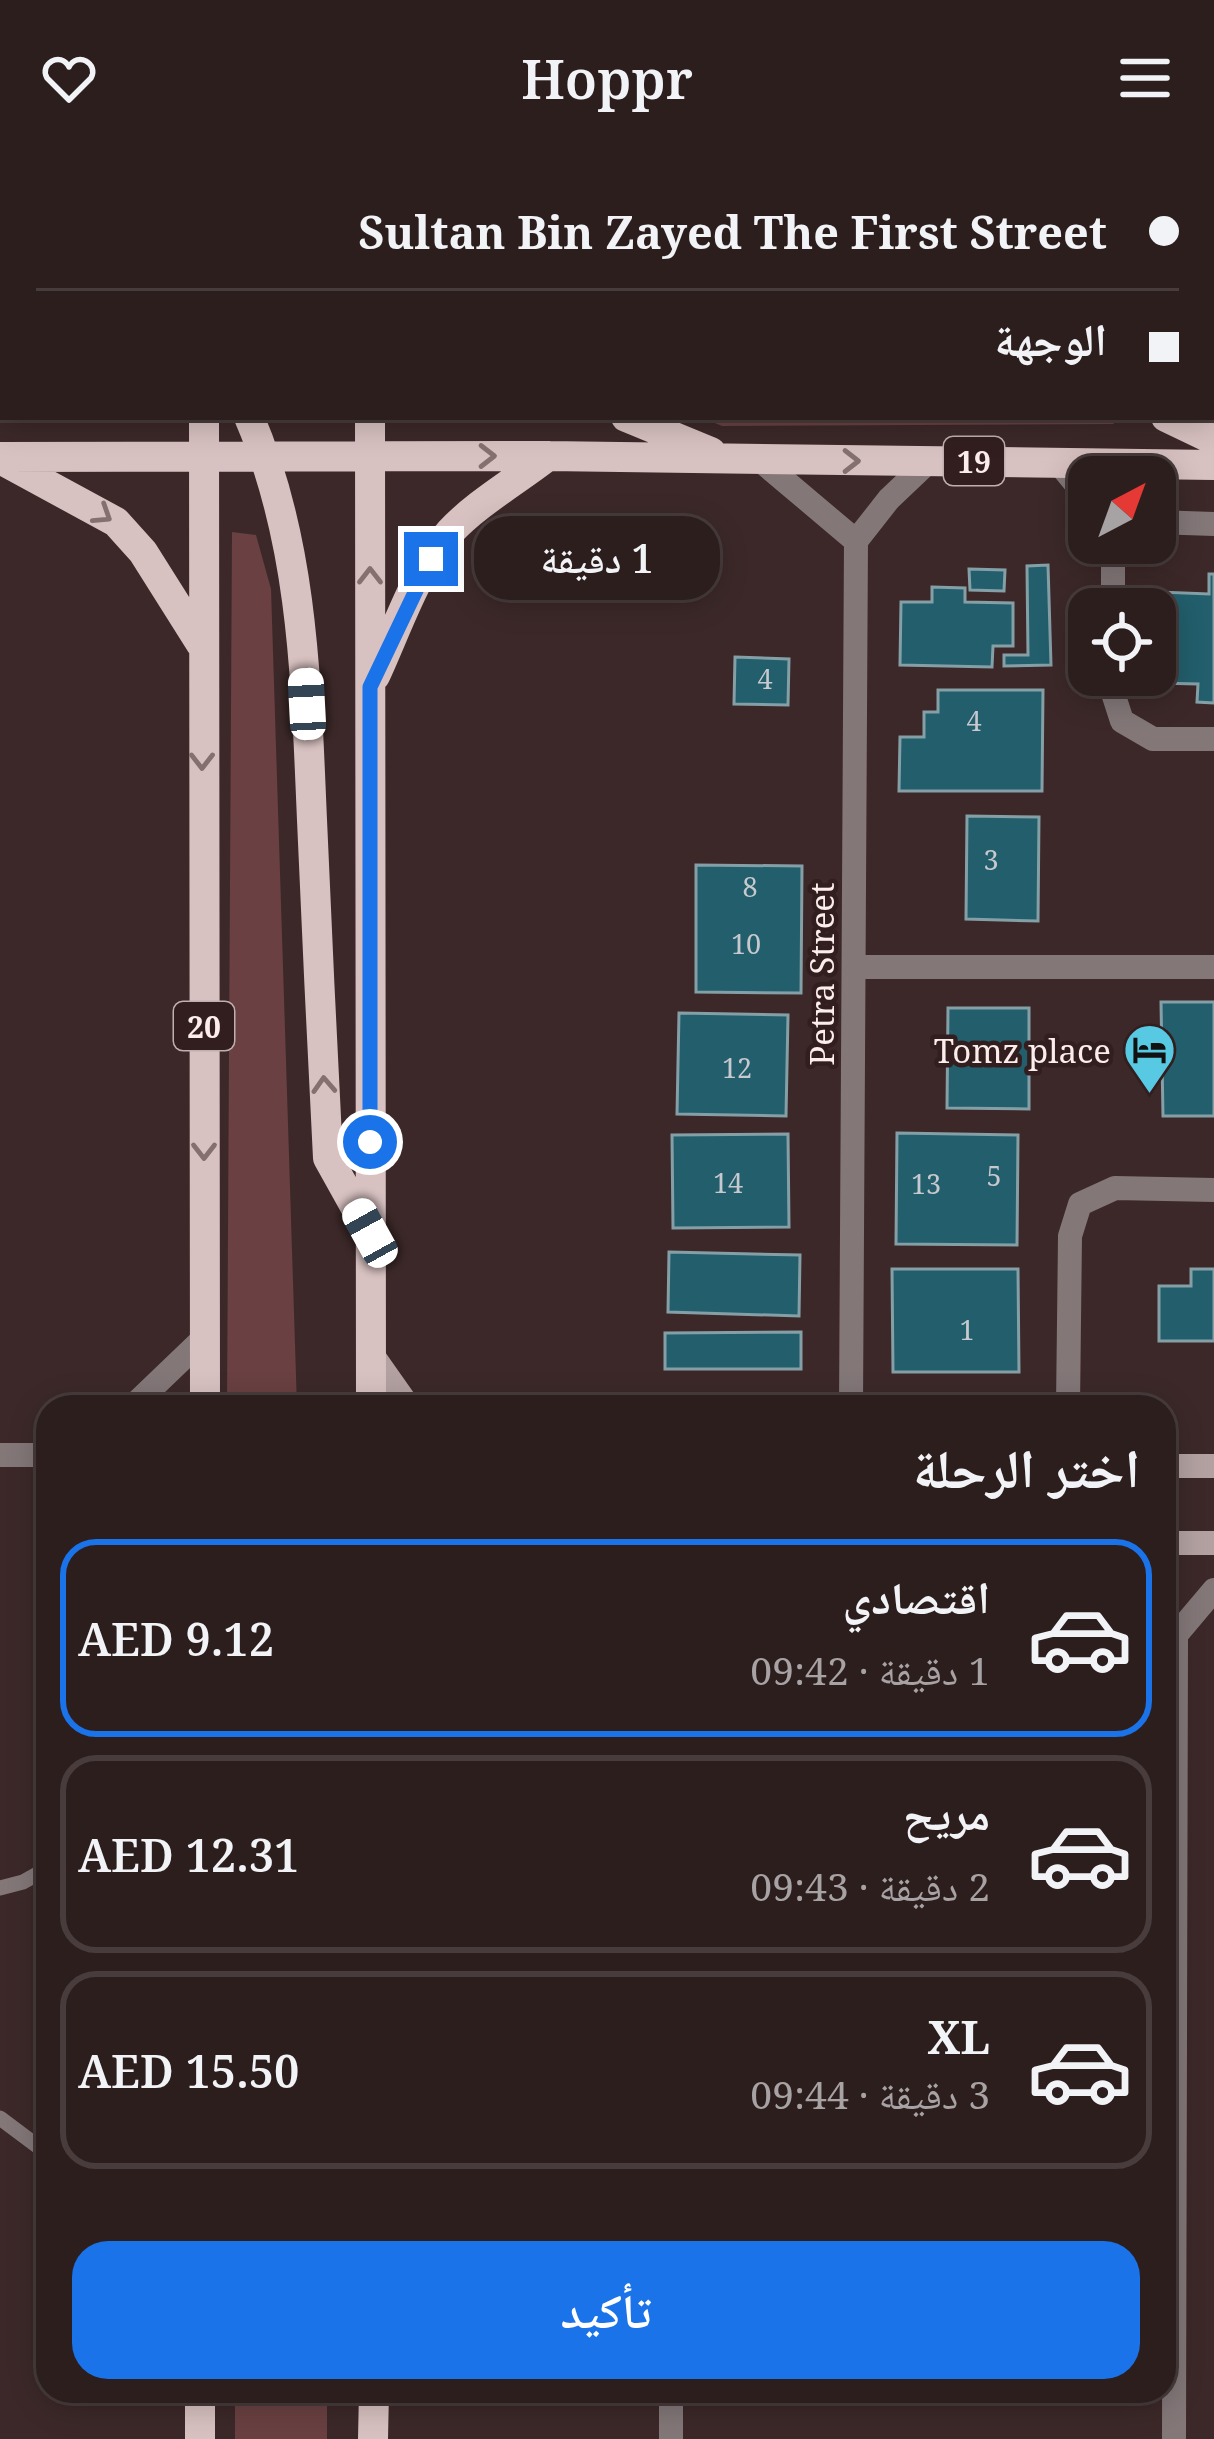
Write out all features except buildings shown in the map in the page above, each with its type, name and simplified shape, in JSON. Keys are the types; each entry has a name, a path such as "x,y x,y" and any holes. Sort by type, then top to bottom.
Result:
{"main road":[{"name":"20","path":"204,420 205,1395"},
{"path":"204,457 233,420"},
{"path":"250,420 266,456 289,540 304,658 328,1158 370,1233"},
{"path":"370,420 371,1395"},
{"path":"634,420 747,460"},
{"path":"1172,420 1214,440"},
{"path":"370,687 423,575 448,534 548,456"},
{"name":"19","path":"0,458 548,456 1214,465"},
{"path":"0,458 116,522 143,552 201,644"},
{"path":"200,2403 200,2439"},
{"path":"373,2439 374,2403"}],"street":[{"path":"747,460 856,542 928,461"},
{"path":"1057,460 1068,474"},
{"path":"1176,523 1214,524"},
{"name":"Petra Street","path":"851,1395 856,542"},
{"path":"1114,696 1122,721 1153,739 1214,739"},
{"path":"854,967 1214,968"},
{"path":"1068,1395 1070,1236 1080,1204 1115,1187 1214,1190"},
{"path":"145,1395 205,1337"},
{"path":"371,1353 401,1395"},
{"path":"0,1455 36,1455"},
{"path":"1176,1466 1214,1466"},
{"path":"1176,1543 1214,1543"},
{"path":"1176,1623 1214,1590"},
{"path":"671,2403 671,2439"},
{"path":"1174,2403 1174,2439"}],"lane":[{"path":"0,1888 36,1875"},
{"path":"0,2118 36,2144"}],"shaded area":[{"path":"708,420 1111,420 1114,424 722,426"},
{"path":"232,532 256,535 271,589 297,1395 227,1395"},
{"path":"235,2403 327,2403 327,2439 235,2439"}],"place":[{"name":"Tomz place","path":"1150,1096"}],"route":[{"path":"370,1142 370,687 431,559"}]}
